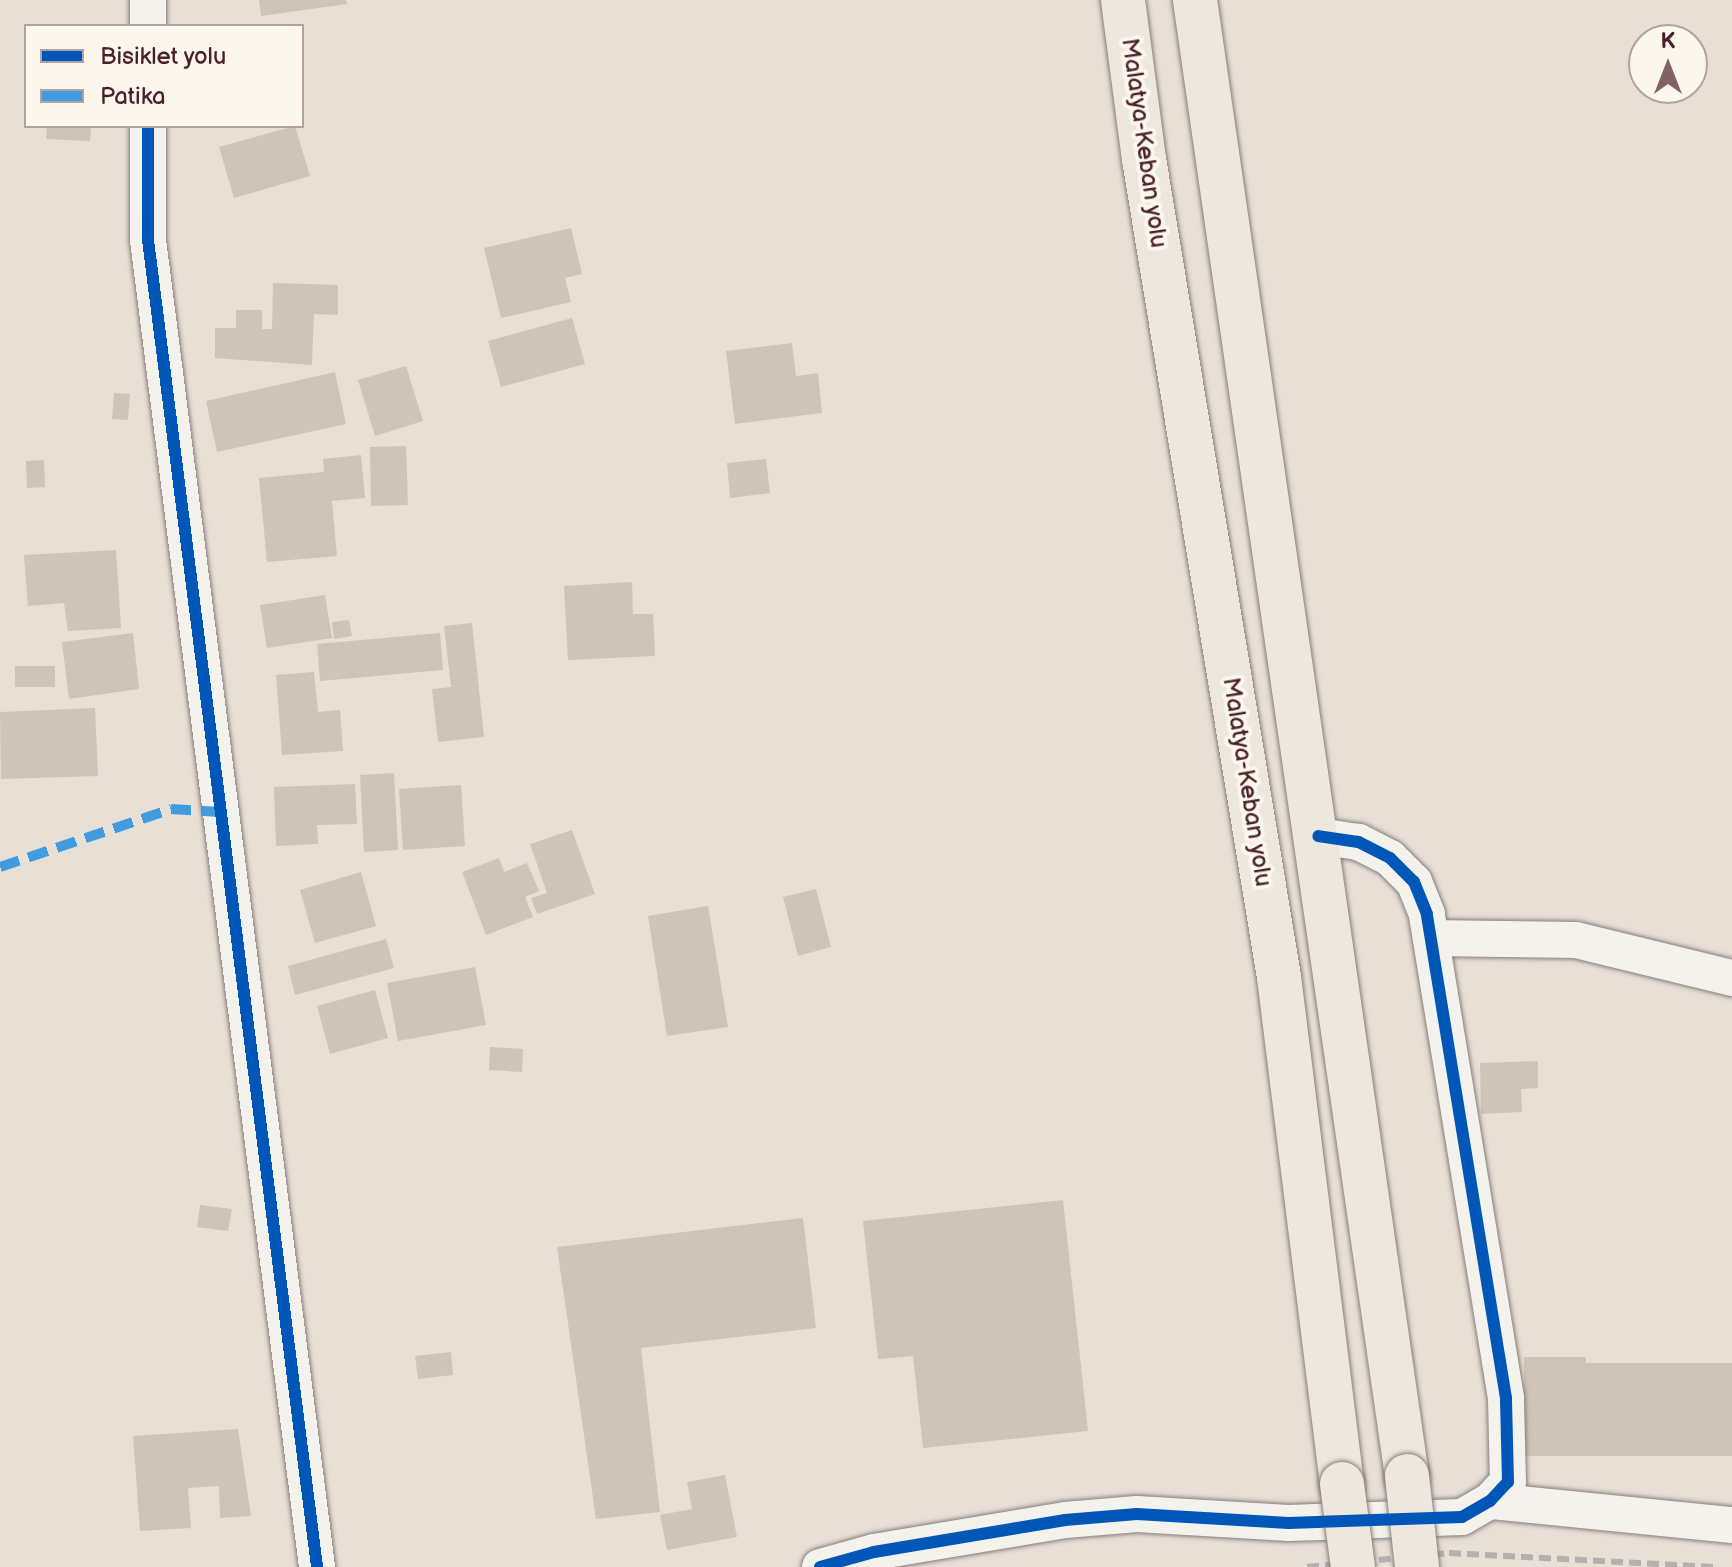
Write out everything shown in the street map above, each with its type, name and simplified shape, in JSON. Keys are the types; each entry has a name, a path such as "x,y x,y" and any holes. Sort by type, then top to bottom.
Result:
{"highway":[{"name":"Malatya-Keban yolu","path":"1123,0 1144,159 1279,977 1353,1567"},
{"path":"1195,0 1234,297 1318,836 1417,1567"}],"street":[{"path":"148,0 148,24"},
{"path":"148,128 150,255 317,1567"},
{"path":"820,1567 874,1552 1065,1520 1137,1514 1289,1523 1462,1517 1490,1501 1508,1482 1511,1436 1431,938 1414,882 1390,858 1358,842 1318,836"},
{"path":"1431,938 1576,940 1732,978"},
{"path":"1490,1501 1732,1525"}],"building":[{"path":"259,0 346,0 347,4 261,16"},
{"path":"47,128 91,128 90,141 46,139"},
{"path":"296,128 310,176 234,198 219,147"},
{"path":"571,228 582,274 565,278 571,302 501,318 484,248"},
{"path":"273,283 338,285 338,315 314,314 312,365 215,358 215,328 236,328 236,310 262,310 262,329 272,329"},
{"path":"572,318 585,364 501,387 488,341"},
{"path":"792,343 796,376 818,373 822,413 735,424 726,351"},
{"path":"406,366 423,421 375,436 358,380"},
{"path":"335,372 346,424 217,452 206,401"},
{"path":"114,393 130,394 128,420 112,419"},
{"path":"406,446 408,505 371,506 370,447"},
{"path":"361,455 365,498 332,501 337,556 267,562 259,478 324,472 323,459"},
{"path":"766,459 770,493 730,498 727,463"},
{"path":"44,460 45,487 27,488 26,461"},
{"path":"116,550 121,628 68,631 64,603 28,606 24,555"},
{"path":"632,582 633,614 653,614 655,656 568,660 564,586"},
{"path":"325,595 332,638 267,648 260,605"},
{"path":"349,620 352,636 334,639 332,622"},
{"path":"472,623 484,737 438,742 432,689 451,687 444,626"},
{"path":"133,633 139,689 69,699 62,642"},
{"path":"440,633 443,670 320,681 317,644"},
{"path":"15,666 55,666 55,687 15,687"},
{"path":"314,672 318,712 340,710 343,751 282,755 276,675"},
{"path":"95,708 98,776 1,779 0,712"},
{"path":"394,773 398,850 364,852 360,775"},
{"path":"355,784 357,824 317,825 318,844 276,846 274,787"},
{"path":"461,785 465,846 403,850 399,789"},
{"path":"572,830 595,894 537,914 531,898 547,893 530,844"},
{"path":"499,858 504,872 527,863 539,891 525,897 533,917 486,935 462,872"},
{"path":"361,872 376,926 315,943 300,890"},
{"path":"816,889 831,947 798,956 783,897"},
{"path":"708,906 728,1027 667,1036 648,916"},
{"path":"386,939 394,968 295,995 288,966"},
{"path":"475,967 486,1025 398,1041 387,983"},
{"path":"375,990 388,1038 330,1054 317,1006"},
{"path":"490,1047 523,1049 522,1072 489,1070"},
{"path":"1538,1061 1538,1088 1521,1089 1522,1112 1481,1114 1480,1063"},
{"path":"1063,1200 1088,1431 923,1448 913,1356 878,1359 863,1221"},
{"path":"200,1205 232,1209 228,1231 197,1227"},
{"path":"803,1218 816,1328 641,1348 660,1512 596,1519 557,1247"},
{"path":"451,1352 453,1375 418,1379 415,1356"},
{"path":"1524,1357 1586,1357 1586,1363 1732,1363 1732,1456 1524,1456"},
{"path":"238,1429 251,1516 220,1518 219,1486 188,1488 191,1528 140,1531 133,1436"},
{"path":"725,1475 737,1537 667,1550 660,1515 692,1509 687,1482"}],"railway":[{"path":"1307,1567 1449,1553 1715,1567"}],"marked path":[{"path":"0,867 171,809 220,812"}],"cycle path":[{"path":"148,128 148,240 317,1567"},
{"path":"820,1567 874,1552 1065,1520 1137,1514 1289,1523 1462,1517 1490,1501 1508,1482 1506,1398 1427,914 1414,882 1390,858 1358,842 1318,836"}]}
